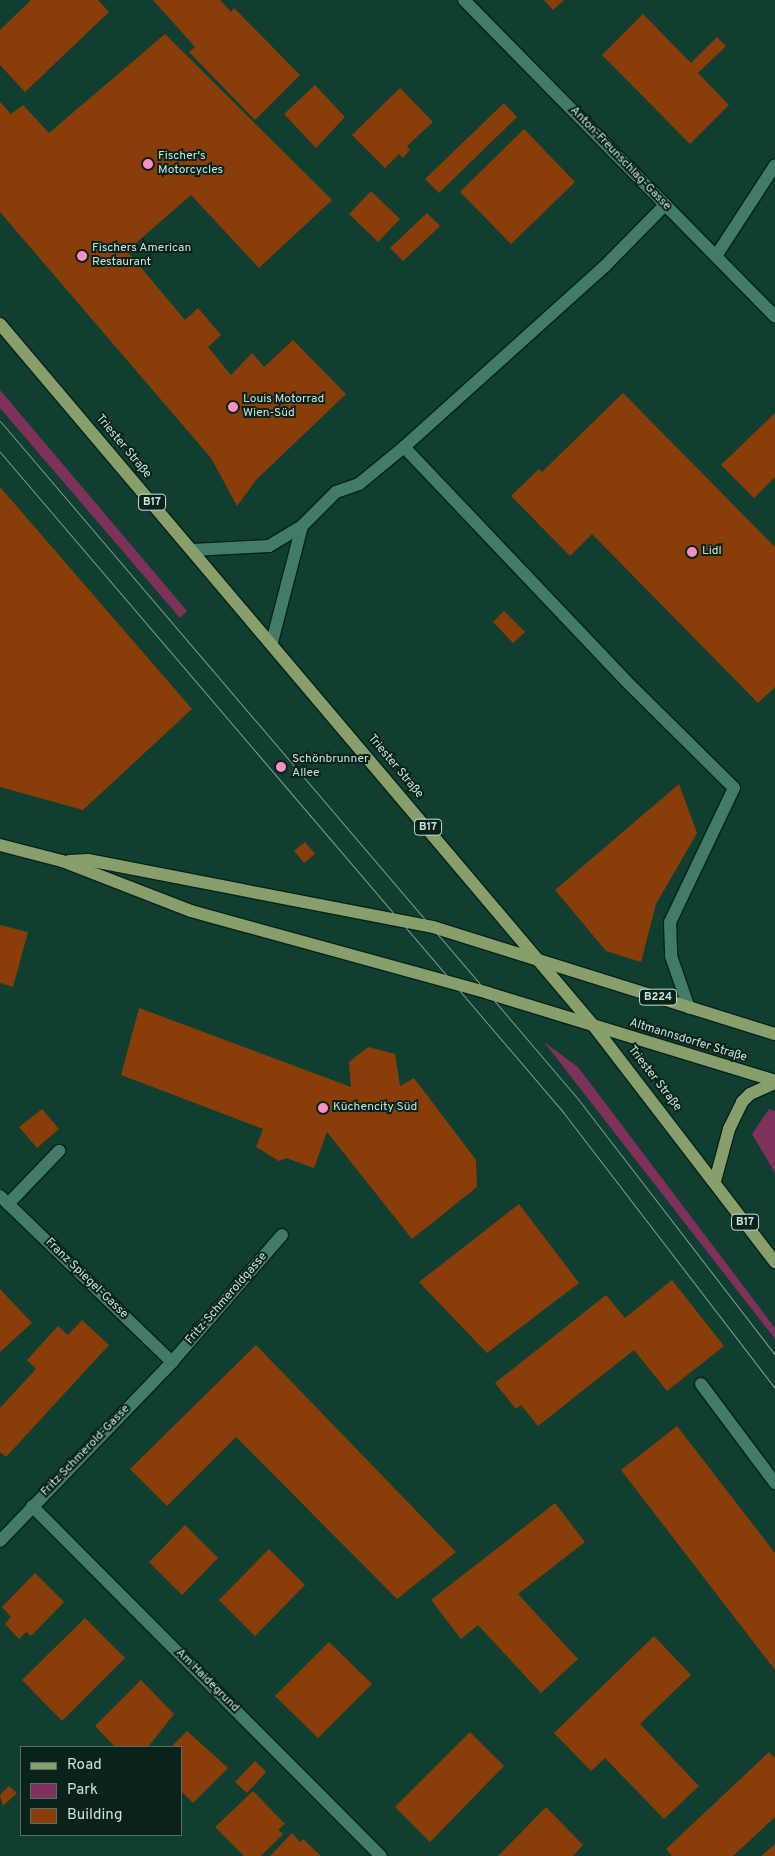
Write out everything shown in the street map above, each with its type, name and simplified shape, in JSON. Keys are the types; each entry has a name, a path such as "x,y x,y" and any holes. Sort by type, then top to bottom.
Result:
{"main road":[{"name":"Triester Straße","path":"0,324 272,642 594,1025 775,1262"},
{"path":"0,845 62,861 88,860 399,920 540,961"},
{"name":"Altmannsdorfer Straße","path":"62,861 191,911 594,1025 775,1082"},
{"name":"B224","path":"540,961 775,1034"},
{"path":"714,1181 729,1129 742,1102 750,1094 775,1082"}],"street":[{"name":"Anton-Freunschlag-Gasse","path":"464,0 775,317"},
{"path":"716,256 775,165"},
{"path":"192,550 268,546 302,526 336,492 359,484 404,447 605,266 665,205"},
{"path":"404,447 624,680 734,788 670,922 671,956 690,1008"},
{"path":"272,642 302,526"},
{"path":"4,1200 59,1151"},
{"name":"Franz Spiegel-Gasse","path":"4,1200 172,1362"},
{"name":"Fritz-Schmeroldgasse","path":"172,1362 282,1235"},
{"name":"Fritz Schmerold-Gasse","path":"0,1541 172,1362"},
{"path":"701,1384 775,1483"},
{"name":"Am Haidegrund","path":"32,1506 381,1856"}],"green space":[{"path":"0,390 187,611 180,618 0,408"},
{"path":"544,1042 578,1067 775,1328 775,1339"},
{"path":"769,1109 775,1111 775,1173 752,1134"}],"building":[{"path":"31,0 98,0 109,12 25,92 0,65 0,30"},
{"path":"153,0 220,0 231,12 234,8 300,75 255,120 189,52 195,47"},
{"path":"544,0 564,0 553,10"},
{"path":"643,14 691,63 717,37 726,46 698,73 729,105 690,144 602,55"},
{"name":"Fischer's Motorcycles","path":"165,34 332,200 259,268 191,195 127,251 185,320 198,308 221,335 208,347 231,375 252,353 264,367 293,340 346,394 257,479 237,506 211,458 0,212 0,102 11,114 23,105 49,133"},
{"path":"315,85 345,117 316,148 284,114"},
{"path":"400,88 433,122 407,146 410,150 403,158 399,154 385,168 352,135"},
{"path":"504,103 517,117 439,193 425,179"},
{"path":"524,129 575,182 511,244 460,192"},
{"path":"371,191 400,219 378,242 349,214"},
{"path":"427,213 440,226 403,261 390,248"},
{"name":"Lidl","path":"623,393 775,547 775,687 758,703 592,534 570,556 511,496 539,469 542,472"},
{"path":"775,413 775,477 754,498 721,465"},
{"path":"0,487 192,709 83,810 0,787"},
{"path":"504,611 525,632 513,643 493,622"},
{"path":"679,784 697,833 656,904 641,962 606,951 555,890"},
{"path":"305,842 315,854 304,863 294,851"},
{"path":"0,925 28,932 13,987 0,983"},
{"name":"Küchencity Süd","path":"139,1008 351,1087 349,1062 368,1047 395,1054 400,1086 414,1078 476,1160 477,1187 412,1239 327,1132 314,1168 286,1158 279,1161 256,1147 263,1129 121,1075"},
{"path":"42,1109 59,1129 37,1148 19,1127"},
{"path":"519,1204 579,1283 487,1353 419,1282"},
{"path":"672,1280 724,1346 667,1391 634,1350 538,1426 521,1405 516,1409 495,1383 606,1295 625,1318"},
{"path":"0,1289 32,1323 0,1352"},
{"path":"82,1320 109,1345 6,1457 0,1452 0,1408 36,1369 27,1360 58,1326 68,1335"},
{"path":"256,1345 456,1552 397,1599 236,1437 167,1506 130,1469"},
{"path":"677,1426 775,1553 775,1670 621,1470"},
{"path":"555,1503 585,1542 518,1594 578,1659 541,1693 478,1625 461,1639 431,1600"},
{"path":"185,1525 218,1558 182,1595 149,1562"},
{"path":"269,1549 305,1585 255,1636 219,1600"},
{"path":"35,1573 64,1602 31,1636 26,1632 19,1639 5,1624 11,1617 2,1607"},
{"path":"85,1618 125,1658 62,1721 22,1680"},
{"path":"654,1636 691,1675 640,1724 699,1786 664,1819 605,1758 591,1771 554,1733"},
{"path":"329,1642 372,1684 318,1738 275,1696"},
{"path":"141,1680 174,1714 149,1746 114,1746 95,1726"},
{"path":"187,1731 228,1768 193,1803 182,1792 182,1746 172,1746"},
{"path":"470,1732 504,1766 430,1842 395,1807"},
{"path":"769,1752 775,1758 775,1817 733,1856 672,1856 666,1849"},
{"path":"255,1761 266,1772 247,1793 235,1782"},
{"path":"9,1786 17,1793 3,1806 0,1795"},
{"path":"253,1791 285,1824 278,1830 283,1834 261,1856 244,1856 215,1827"},
{"path":"546,1807 583,1845 573,1856 498,1856"},
{"path":"292,1833 300,1842 303,1839 321,1856 270,1856"},
{"path":"775,1844 775,1856 761,1856"}],"tram line":[{"path":"0,421 578,1099 775,1355"},
{"path":"0,452 563,1112 775,1388"}],"place":[{"name":"Fischer's Motorcycles","path":"148,164"},
{"name":"Fischers American Restaurant","path":"82,256"},
{"name":"Louis Motorrad Wien-Süd","path":"233,407"},
{"name":"Lidl","path":"692,552"},
{"name":"Schönbrunner Allee","path":"281,767"},
{"name":"Küchencity Süd","path":"323,1108"}]}
